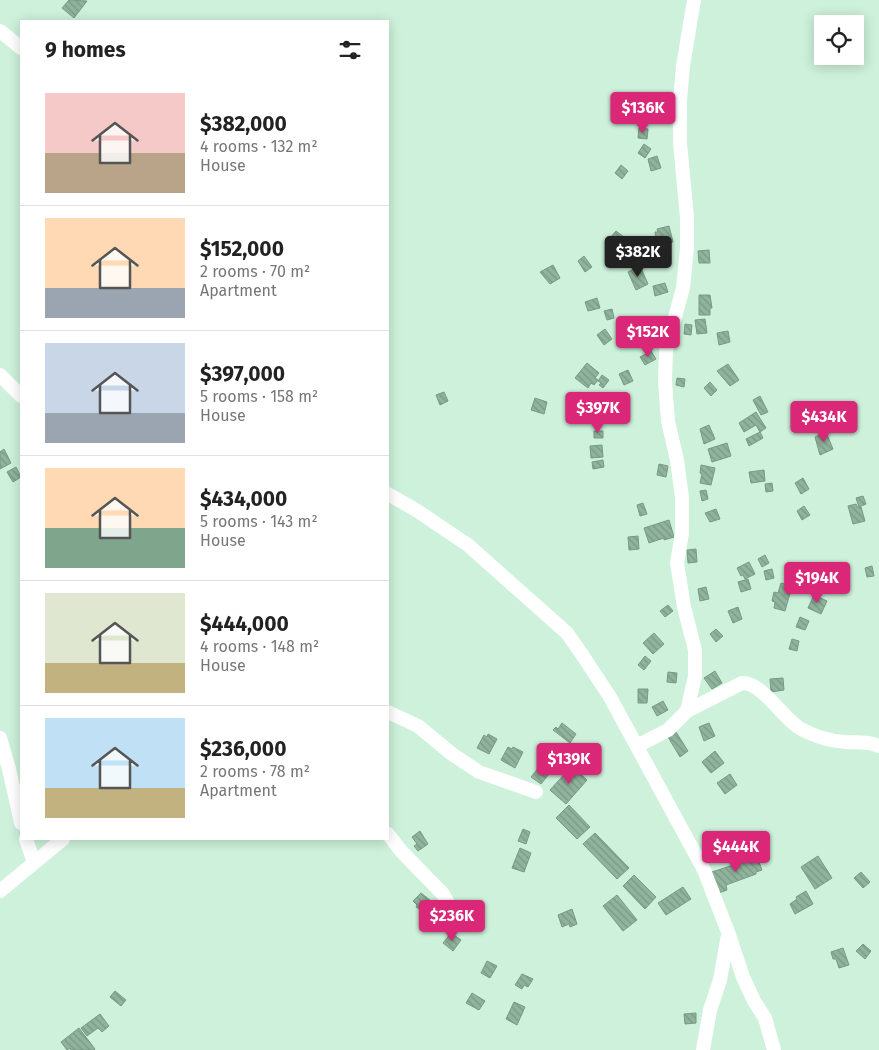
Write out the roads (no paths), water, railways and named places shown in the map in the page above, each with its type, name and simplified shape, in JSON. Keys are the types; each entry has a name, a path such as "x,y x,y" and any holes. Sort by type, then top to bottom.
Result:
{"street":[{"path":"687,711 695,676 695,650 684,607 677,563 682,533 682,497 677,460 668,421 665,382 666,350 682,288 687,248 680,143 680,101 683,66 694,0"},
{"path":"0,31 20,47"},
{"path":"0,375 20,395"},
{"path":"389,495 416,510 468,545 567,634 610,697 704,870 754,1001 766,1018 774,1050"},
{"path":"637,746 668,730 687,711 742,683 748,683 756,686 775,707 800,729 820,738 845,742 860,741 879,746"},
{"path":"389,712 418,726 452,754 479,772 536,792"},
{"path":"0,738 20,818"},
{"path":"389,835 401,851 443,894 448,903 450,916"},
{"path":"26,840 34,863"},
{"path":"0,891 62,840"},
{"path":"703,1050 710,1010 720,980 728,932"}]}
